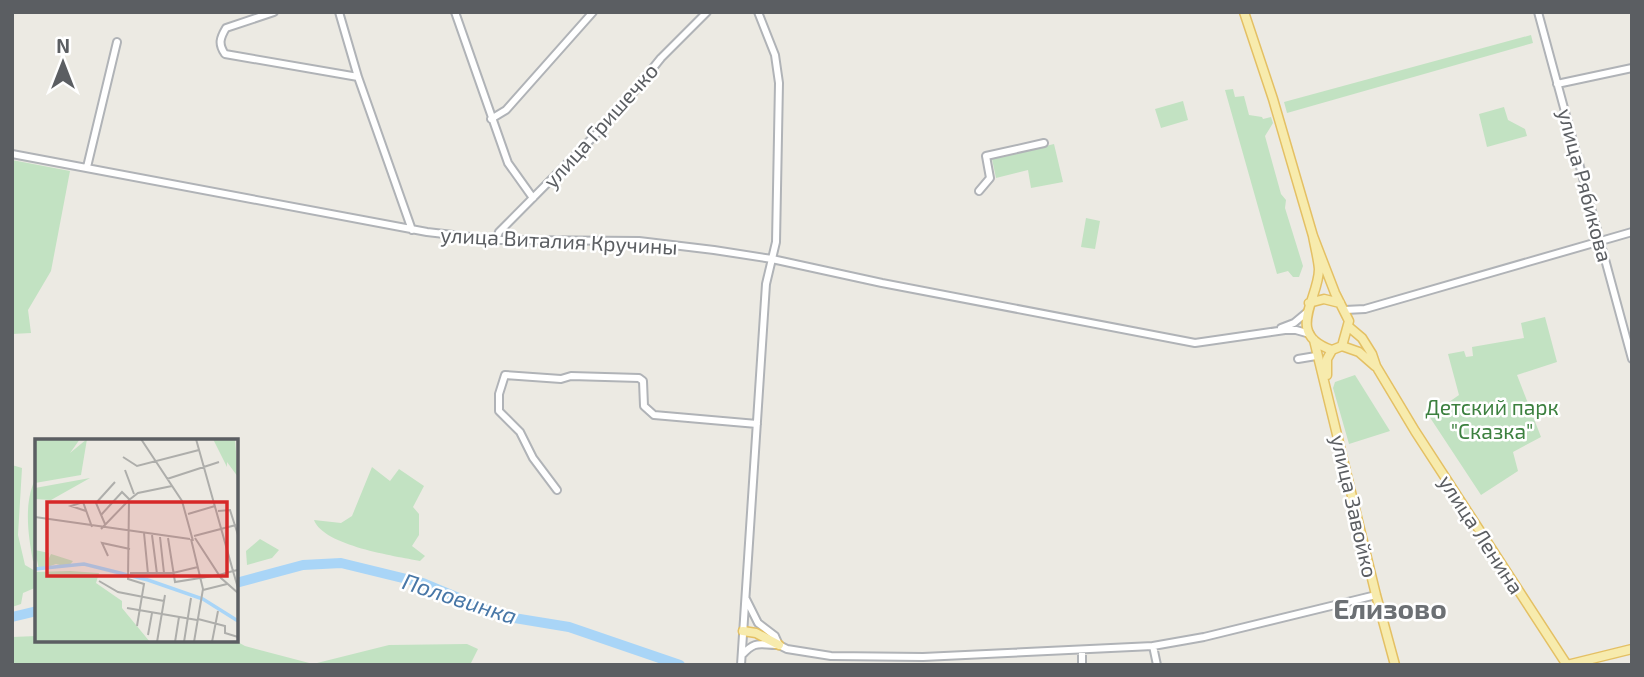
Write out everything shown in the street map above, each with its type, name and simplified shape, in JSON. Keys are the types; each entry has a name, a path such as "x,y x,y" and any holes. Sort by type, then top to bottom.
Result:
{"main road":[{"path":"1244,12 1273,99 1313,236 1349,324 1342,346 1332,350 1323,347 1312,337 1306,313 1317,286 1319,270 1313,236"},
{"path":"1310,303 1324,299 1342,307"},
{"name":"улица Ленина","path":"1349,324 1362,338 1422,442 1567,665"},
{"name":"улица Завойко","path":"1312,337 1395,665"},
{"name":"улица Ленина","path":"1342,346 1359,352 1376,366"},
{"name":"улица Завойко","path":"1327,388 1325,368 1332,350"},
{"path":"743,631 756,633 779,645"},
{"path":"1567,665 1632,649"}],"street":[{"path":"274,12 226,28 220,37 220,47 225,54 358,77"},
{"path":"339,12 358,77 412,230"},
{"path":"455,12 508,163 533,198"},
{"path":"491,119 506,110 593,12"},
{"name":"улица Гришечко","path":"496,240 499,232 622,107 661,58 707,12"},
{"path":"741,660 766,284 776,242 779,83 775,55 758,12"},
{"name":"улица Рябикова","path":"1538,12 1632,359"},
{"path":"88,167 117,42"},
{"path":"1558,84 1632,68"},
{"path":"979,191 990,178 986,156 1044,143"},
{"name":"улица Виталия Кручины","path":"12,154 412,230 496,240 639,241 772,259 882,284 1195,343 1296,330 1312,337"},
{"path":"1342,307 1365,309 1632,232"},
{"path":"1349,324 1365,309"},
{"name":"улица Виталия Кручины","path":"1270,332 1294,323 1306,313"},
{"path":"1298,359 1316,356"},
{"path":"557,490 533,457 520,432 499,411 499,394 505,375 561,379 571,376 639,378 643,381 644,407 654,415 757,427"},
{"path":"741,660 750,646 760,643 831,656 923,657 1153,646 1204,637 1376,596"},
{"path":"746,599 755,619 775,636 779,645"},
{"path":"1153,646 1157,665"},
{"path":"1082,650 1082,665"}],"green space":[{"path":"1531,35 1533,43 1287,113 1284,102"},
{"path":"1233,89 1235,97 1244,96 1249,115 1263,119 1271,117 1273,123 1265,136 1281,194 1286,200 1285,208 1303,266 1299,277 1293,277 1288,271 1277,274 1225,90"},
{"path":"1183,101 1188,120 1161,128 1155,109"},
{"path":"1504,107 1508,120 1525,129 1527,136 1487,147 1479,114"},
{"path":"1054,144 1063,182 1031,188 1028,170 996,178 992,159"},
{"path":"12,160 70,171 51,271 28,310 31,333 12,334"},
{"path":"1086,218 1100,221 1095,249 1081,247"},
{"name":"Детский парк \"Сказка\"","path":"1545,317 1557,362 1517,375 1541,437 1513,452 1518,471 1481,495 1429,416 1459,395 1448,354 1464,351 1466,357 1473,356 1472,347 1524,338 1521,323"},
{"path":"1355,375 1390,431 1349,444 1333,388 1335,382"},
{"path":"12,465 22,468 18,535 25,565 35,571 35,588 23,593 21,604 12,607"},
{"path":"372,467 390,481 399,469 424,486 413,507 419,514 419,535 412,546 425,556 420,561 345,543 320,529 314,520 341,523 352,516"},
{"path":"35,480 35,562 28,518"},
{"path":"260,539 279,550 272,558 247,565 246,551"},
{"path":"35,636 35,642 238,642 313,664 389,645 467,644 478,649 470,665 12,665 12,637"}],"waterway":[{"name":"Половинка","path":"238,582 303,565 341,563 423,583 502,616 569,627 680,665"},
{"name":"Половинка","path":"12,617 35,611"}],"district":[{"name":"Елизово","path":"1390,608"}]}
